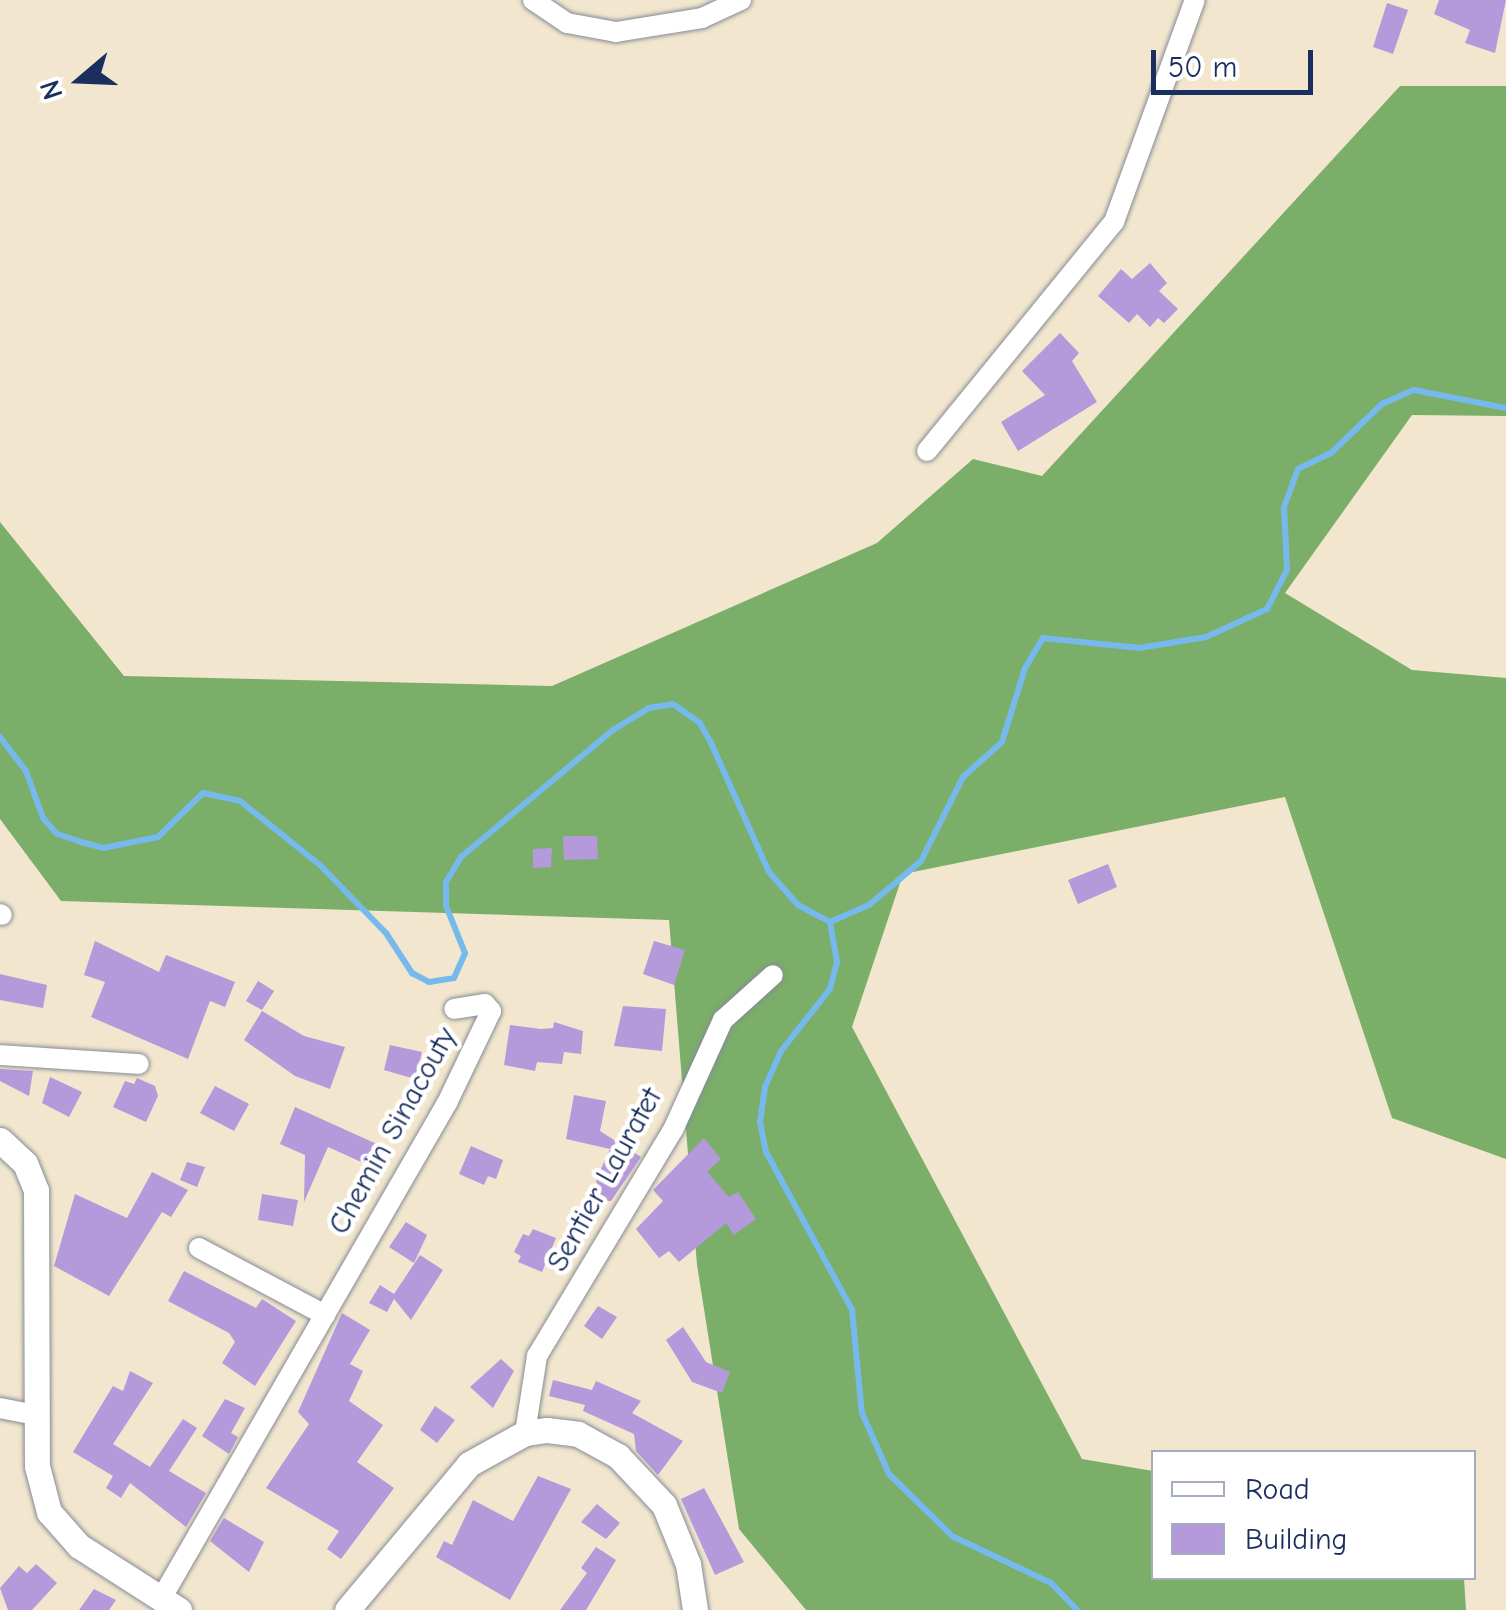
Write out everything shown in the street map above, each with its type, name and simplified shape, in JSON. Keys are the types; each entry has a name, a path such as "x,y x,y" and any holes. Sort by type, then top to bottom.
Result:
{"street":[{"path":"533,0 567,23 616,32 702,18 741,0"},
{"path":"927,451 1114,222 1195,0"},
{"name":"Sentier Lauratet","path":"526,1433 538,1356 673,1130 722,1020 773,975"},
{"name":"Chemin Sinacouty","path":"170,1605 324,1315 448,1103 491,1011 486,1004 454,1009"},
{"path":"0,1054 139,1064"},
{"path":"0,1140 25,1162 36,1190 37,1466 49,1512 78,1546 170,1605"},
{"path":"199,1248 324,1315"},
{"path":"0,1408 36,1415"},
{"path":"347,1610 443,1489 494,1446 526,1433 578,1434 618,1456 664,1505 688,1564 695,1610"}],"green space":[{"path":"1400,86 1506,86 1506,416 1412,415 1285,593 1412,670 1506,678 1506,1159 1392,1118 1285,797 903,874 852,1027 1082,1459 1151,1471 1151,1580 1464,1580 1466,1610 806,1610 739,1529 697,1265 669,920 61,901 0,819 0,522 124,676 552,686 877,543 973,459 1042,476"}],"building":[{"path":"1439,0 1506,0 1495,53 1465,43 1470,30 1434,14"},
{"path":"1387,3 1408,10 1393,54 1373,47"},
{"path":"1150,263 1167,283 1159,291 1178,309 1164,323 1158,318 1150,327 1137,314 1129,323 1098,296 1121,269 1132,279"},
{"path":"1060,333 1079,353 1072,361 1097,402 1018,451 1001,422 1045,395 1022,371"},
{"path":"563,836 597,836 598,859 564,860"},
{"path":"552,848 551,867 533,868 533,849"},
{"path":"1108,864 1117,887 1078,904 1068,880"},
{"path":"95,941 159,972 166,955 235,982 225,1007 210,1001 188,1059 91,1017 105,982 84,975"},
{"path":"654,941 685,950 674,985 643,974"},
{"path":"0,974 47,985 43,1008 0,1000"},
{"path":"258,981 274,991 262,1010 246,1001"},
{"path":"623,1006 666,1009 662,1051 614,1046"},
{"path":"262,1011 304,1036 345,1047 330,1089 295,1076 244,1040"},
{"path":"554,1022 583,1031 581,1054 564,1052 562,1064 537,1062 535,1071 504,1065 510,1025 541,1029 553,1028"},
{"path":"390,1045 422,1052 415,1079 384,1070"},
{"path":"0,1069 33,1071 29,1096 0,1081"},
{"path":"50,1077 82,1092 69,1117 42,1103"},
{"path":"137,1078 155,1086 158,1096 146,1122 113,1107 125,1081 134,1084"},
{"path":"215,1086 249,1104 234,1131 200,1113"},
{"path":"574,1095 606,1101 600,1131 641,1157 611,1201 602,1201 596,1180 610,1149 566,1139"},
{"path":"295,1107 379,1145 370,1166 328,1147 304,1202 305,1155 280,1144"},
{"path":"704,1138 721,1159 707,1172 729,1197 738,1192 756,1219 734,1235 726,1223 679,1262 669,1251 659,1258 636,1229 663,1201 653,1190"},
{"path":"471,1146 503,1160 496,1179 488,1176 484,1185 459,1174"},
{"path":"187,1162 205,1167 197,1187 180,1180"},
{"path":"152,1172 188,1190 171,1217 162,1212 109,1296 54,1266 75,1194 127,1218"},
{"path":"262,1194 298,1200 293,1226 258,1220"},
{"path":"406,1222 427,1235 414,1263 389,1247"},
{"path":"533,1229 556,1238 542,1272 518,1262 521,1256 514,1252 523,1234 529,1236"},
{"path":"420,1255 443,1270 411,1320 394,1299 387,1312 369,1303 380,1285 394,1294"},
{"path":"184,1271 256,1308 262,1299 296,1321 255,1386 222,1363 235,1342 229,1333 168,1301"},
{"path":"598,1306 617,1317 602,1339 584,1326"},
{"path":"342,1313 370,1330 350,1364 363,1371 349,1401 383,1425 357,1462 394,1488 341,1559 327,1549 339,1531 266,1488 309,1424 298,1412"},
{"path":"683,1327 706,1362 730,1372 722,1393 692,1382 666,1340"},
{"path":"501,1359 514,1371 493,1408 470,1387"},
{"path":"130,1371 153,1383 113,1444 150,1467 183,1419 197,1428 169,1471 206,1493 186,1527 130,1483 121,1498 106,1488 113,1476 73,1452 113,1386 123,1391"},
{"path":"553,1380 592,1390 596,1381 641,1401 632,1413 683,1441 658,1475 636,1451 634,1434 583,1411 585,1405 549,1396"},
{"path":"225,1399 245,1408 231,1433 238,1437 229,1454 202,1436"},
{"path":"435,1406 455,1420 437,1443 420,1430"},
{"path":"538,1476 571,1489 510,1600 436,1557 444,1541 452,1545 473,1500 513,1521"},
{"path":"704,1488 744,1562 715,1575 681,1499"},
{"path":"597,1504 620,1523 606,1539 581,1522"},
{"path":"224,1518 264,1542 249,1572 210,1541"},
{"path":"596,1547 616,1560 586,1610 560,1610 587,1573 581,1568"},
{"path":"36,1564 57,1583 32,1610 8,1610 0,1588 19,1566 27,1573"},
{"path":"94,1589 116,1600 109,1610 79,1610"}],"waterway":[{"path":"0,737 26,771 43,818 57,834 103,848 158,837 203,793 240,801 320,865 386,933 412,973 429,982 454,978 465,953 446,906 446,882 461,857 613,730 649,708 673,704 700,723 769,872 798,905 830,922 869,905 921,861 963,777 1002,742 1025,668 1043,638 1139,648 1206,637 1267,609 1287,570 1284,507 1298,469 1331,453 1382,404 1414,390 1506,408"},
{"path":"830,922 837,962 830,989 781,1051 765,1087 760,1122 766,1152 852,1310 862,1413 889,1474 952,1536 1051,1583 1077,1610"}]}
